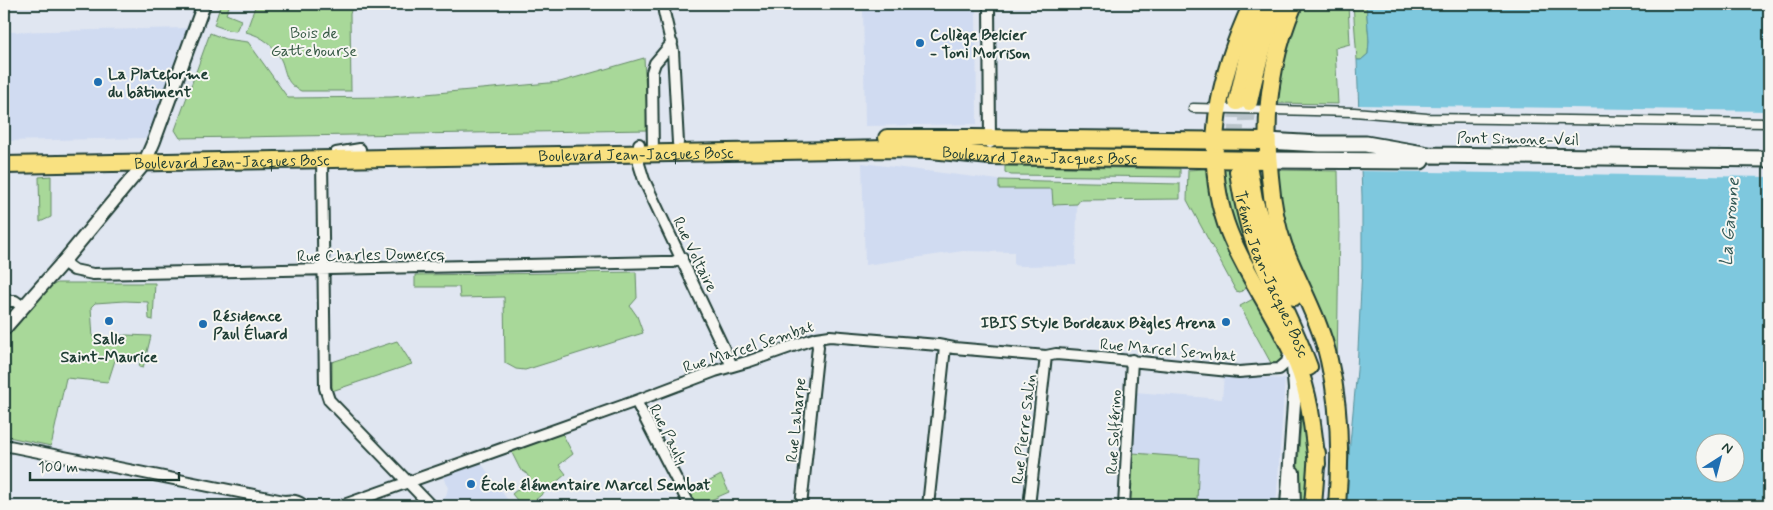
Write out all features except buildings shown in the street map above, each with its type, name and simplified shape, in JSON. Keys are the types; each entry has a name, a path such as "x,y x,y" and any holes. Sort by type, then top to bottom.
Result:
{"main road":[{"path":"1252,4 1231,55 1218,109 1215,140 1216,159 1222,208 1229,232 1301,374 1308,402 1317,464 1313,506"},
{"path":"1264,4 1250,44 1243,102 1279,4"},
{"path":"1294,4 1278,48 1272,73 1267,111 1268,160 1272,198 1283,245 1314,315 1329,360 1338,424 1339,470 1337,501"},
{"name":"Boulevard Jean-Jacques Bosc","path":"4,155 322,160 646,149 678,143 990,138 1267,141"},
{"name":"Pont Simone-Veil","path":"1267,141 1366,144 1428,155 1769,159"},
{"name":"Boulevard Jean-Jacques Bosc","path":"4,165 360,149 931,150 990,156 1268,160"},
{"name":"Pont Simone-Veil","path":"1268,160 1769,167"},
{"name":"Trémie Jean-Jacques Bosc","path":"1317,464 1317,408 1309,368 1301,344 1259,254 1242,203 1243,170 1270,249 1313,339 1328,409 1337,501"}],"street":[{"path":"4,329 63,262 147,158 204,4"},
{"path":"666,4 664,12 672,43 678,143"},
{"path":"989,4 990,156"},
{"name":"Rue Voltaire","path":"672,43 655,64 652,72 646,149 639,164 644,180 732,366"},
{"name":"Pont Simone-Veil","path":"1193,108 1354,112 1427,118 1769,123"},
{"path":"856,150 888,143 970,144 990,138"},
{"path":"322,160 329,154 360,149"},
{"path":"306,150 322,160"},
{"path":"322,160 325,388 329,400 430,506"},
{"name":"Rue Charles Domercq","path":"63,262 74,270 93,274 673,262 682,258"},
{"path":"4,301 15,301 23,307"},
{"name":"Rue Marcel Sembat","path":"341,506 732,366 816,338 830,336 1046,356 1056,354 1132,360 1142,363 1238,372 1279,369 1287,362 1290,349"},
{"name":"Rue Laharpe","path":"802,506 818,347 816,338"},
{"path":"928,506 945,347"},
{"path":"1287,506 1296,389 1290,349"},
{"name":"Rue Pierre Salin","path":"1029,506 1046,356"},
{"name":"Rue Solférino","path":"1124,506 1132,360"},
{"name":"Rue Pauly","path":"636,401 690,506"},
{"path":"1292,442 1295,506"},
{"path":"4,445 286,504 292,500 300,502 304,506"}],"shaded area":[{"name":"Collège Belcier - Toni Morrison","path":"863,4 976,4 977,124 865,126"},
{"name":"La Plateforme du bâtiment","path":"188,28 148,138 4,141 4,32"},
{"path":"862,163 999,180 999,189 1052,189 1053,205 1077,204 1076,265 1019,266 1014,265 1014,252 963,251 865,265"},
{"path":"1224,375 1285,379 1276,506 1129,506 1135,392 1222,399"},
{"name":"École élémentaire Marcel Sembat","path":"481,463 512,506 440,506 438,504 446,496 448,488 444,476"}],"green space":[{"path":"221,4 230,4 226,14 241,20 236,31 214,25"},
{"name":"Bois de Gattebourse","path":"256,4 353,4 350,14 351,91 301,91 292,85 276,51 263,39 246,32"},
{"path":"1297,4 1348,4 1350,44 1335,48 1338,104 1271,103"},
{"path":"1353,4 1366,4 1369,41 1368,54 1361,60 1357,60"},
{"path":"210,33 225,39 248,42 288,98 392,97 560,82 644,58 648,130 180,138 175,130"},
{"path":"1005,166 1180,169 1180,177 1011,175 1005,172"},
{"path":"1222,168 1232,168 1301,357 1232,223"},
{"path":"1204,169 1212,174 1250,286 1240,292 1236,291 1187,200 1188,170"},
{"path":"1274,170 1338,171 1337,372 1286,237"},
{"path":"51,176 51,217 40,222 39,177"},
{"path":"999,180 1180,184 1180,199 1080,200 1077,204 1053,205 1052,189 999,189"},
{"path":"636,272 637,298 630,306 637,316 643,333 525,370 516,369 505,363 504,297 460,298 459,287 415,287 415,275"},
{"path":"57,283 155,283 153,320 149,319 148,302 95,303 91,307 93,338 127,335 151,336 143,368 139,367 140,360 117,354 108,382 66,378 51,446 4,436 4,341 50,287"},
{"path":"1253,299 1257,299 1284,348 1285,358 1279,365 1272,365 1240,306"},
{"path":"397,341 412,364 332,391 332,362"},
{"path":"1302,408 1310,448 1305,506 1299,506 1297,477"},
{"path":"562,433 573,454 559,465 566,474 528,506 522,506 512,494 530,479 520,469 511,451"},
{"path":"1133,453 1199,458 1197,500 1274,506 1129,506"},
{"path":"721,475 729,492 697,506 689,492"}],"water":[{"name":"La Garonne","path":"1366,4 1769,4 1769,506 1344,506 1357,370 1362,268 1362,196 1357,60 1361,60 1368,54 1369,41"}],"pier":[{"path":"1356,105 1769,111 1769,177 1358,171"}],"tunnel":[{"path":"1237,102 1235,152 1238,171"},
{"path":"1249,102 1247,120 1249,170"}],"place":[{"name":"Collège Belcier - Toni Morrison","path":"920,43"},
{"name":"La Plateforme du bâtiment","path":"98,82"},
{"name":"Salle Saint-Maurice","path":"109,321"},
{"name":"IBIS Style Bordeaux Bègles Arena","path":"1226,322"},
{"name":"Résidence Paul Éluard","path":"203,324"},
{"name":"École élémentaire Marcel Sembat","path":"471,484"}]}
